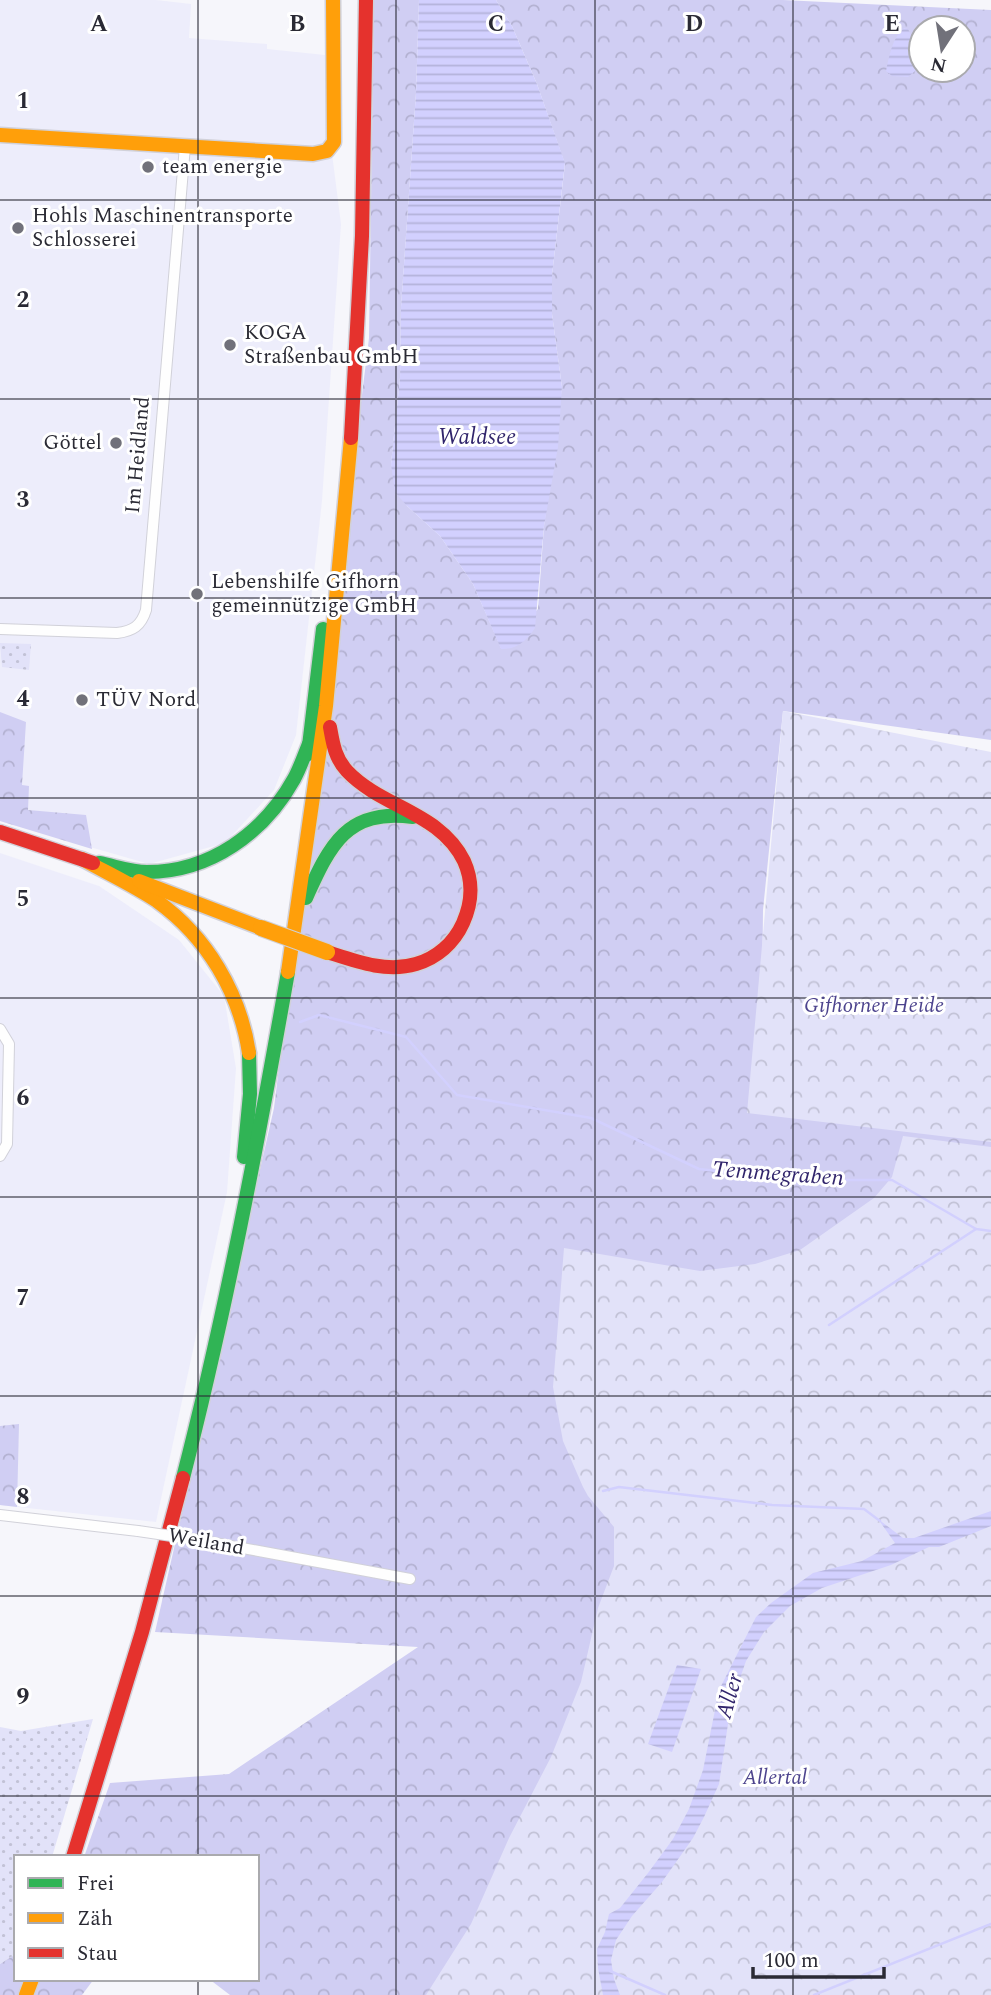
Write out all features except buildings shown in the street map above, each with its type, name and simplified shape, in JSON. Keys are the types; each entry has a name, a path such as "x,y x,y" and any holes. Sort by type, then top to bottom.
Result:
{"main road":[{"path":"0,135 313,153 327,151 334,142 333,0"},
{"path":"64,1855 138,1613 160,1529 213,1304 244,1157 266,1048 285,929 328,584 347,348 352,228 355,0"},
{"path":"74,1855 148,1615 221,1319 275,1050 297,920 328,701 355,377 363,212 366,0"},
{"path":"0,832 82,859 261,928 366,964 398,967 428,959 452,941 463,924 469,906 470,877 464,859 455,842 433,823 365,785 344,768 332,747 328,701"},
{"path":"82,859 146,872 169,871 211,859 249,835 277,806 295,778 310,741"},
{"path":"297,920 329,850 353,825 372,816 392,814 433,823"},
{"path":"82,859 168,910 190,931 222,974 246,1028 250,1058 244,1157"}],"street":[{"name":"Im Heidland","path":"0,629 117,633 129,632 141,623 147,597 185,146"},
{"path":"0,1029 9,1044 7,1144 0,1156"},
{"name":"Weiland","path":"0,1515 200,1540 410,1579"}],"shaded area":[{"path":"0,0 156,0 191,4 189,38 267,44 267,49 325,55 329,130 341,224 322,501 296,735 274,790 225,843 149,864 0,821"},
{"path":"0,853 99,886 179,940 224,996 236,1068 227,1192 156,1522 0,1505"}],"green space":[{"path":"374,0 419,0 416,93 401,307 400,378 391,464 407,506 440,536 473,584 501,648 538,609 544,526 562,387 552,314 552,275 565,164 537,84 512,26 496,0 783,0 991,10 991,740 783,711 763,910 761,1085 991,1067 991,1181 642,1513 630,1595 438,1995 230,1995 212,1981 259,1981 259,1855 85,1855 110,1783 229,1774 418,1647 155,1632 274,1108 369,338"},
{"path":"0,643 31,644 29,670 2,667"},
{"name":"Gifhorner Heide","path":"783,711 991,752 991,1142 747,1113"},
{"path":"0,712 26,722 22,785 29,786 28,810 86,815 92,849 0,821"},
{"name":"Allertal","path":"903,1136 991,1147 991,1995 426,1995 471,1924 509,1838 551,1757 581,1682 598,1608 614,1566 614,1527 583,1487 563,1441 553,1387 564,1248 700,1271 755,1264 800,1250 874,1198 892,1177"},
{"path":"19,1424 17,1507 0,1505 0,1426"},
{"path":"93,1719 53,1855 14,1855 14,1955 0,1964 0,1727 21,1731"},
{"path":"14,1955 14,1981 92,1981 82,1995 0,1995 0,1964"}],"water":[{"name":"Waldsee","path":"419,0 496,0 512,26 537,84 565,163 552,275 552,314 562,387 558,447 544,526 535,628 521,643 507,649 501,649 473,584 440,536 395,492 391,464 400,378 401,307 416,93"},
{"path":"904,28 907,29 907,77 892,76 886,71 897,37"},
{"name":"Aller","path":"991,1511 991,1526 939,1547 929,1547 891,1565 822,1588 790,1606 764,1632 746,1661 731,1704 719,1784 693,1838 616,1940 611,1960 620,1995 603,1995 597,1949 609,1914 620,1908 648,1873 673,1839 689,1809 703,1770 719,1690 756,1617 813,1573 862,1561 895,1543 878,1519 903,1538 914,1538"},
{"path":"677,1665 701,1669 672,1752 648,1744"}],"waterway":[{"name":"Temmegraben","path":"300,1022 319,1015 406,1037 457,1095 591,1118 699,1169 799,1180 892,1180 976,1229 991,1231"},
{"path":"829,1325 976,1229"},
{"path":"603,1491 619,1487 772,1505 864,1509 880,1521"},
{"path":"814,1995 991,1924"},
{"path":"610,1971 665,1995"}],"traffic: fast":[{"path":"308,754 323,629"},
{"path":"99,863 141,872 170,870 192,865 233,846 251,832 282,798 296,775 309,744"},
{"path":"306,898 324,862 344,834 372,818 413,817"},
{"path":"183,1478 240,1226 288,972"},
{"path":"244,1157 250,1094 249,1053"}],"traffic: slow":[{"path":"0,135 313,154 327,151 334,142 333,0"},
{"path":"288,972 326,706 351,438"},
{"path":"82,859 157,901 175,915 206,949 238,1009 249,1053"},
{"path":"139,881 261,928"},
{"path":"261,928 327,952"},
{"path":"26,1995 31,1981"}],"traffic: jam":[{"path":"351,438 362,236 366,0"},
{"path":"327,952 382,967 416,964 438,954 455,937 470,900 467,869 454,845 441,831 377,794 347,771 337,756 330,727"},
{"path":"0,832 93,863"},
{"path":"74,1855 142,1632 183,1478"}],"place":[{"name":"team energie","path":"148,167"},
{"name":"Hohls Maschinentransporte Schlosserei","path":"18,228"},
{"name":"KOGA Straßenbau GmbH","path":"230,345"},
{"name":"Göttel","path":"116,443"},
{"name":"Lebenshilfe Gifhorn gemeinnützige GmbH","path":"197,594"},
{"name":"TÜV Nord","path":"82,700"}]}
